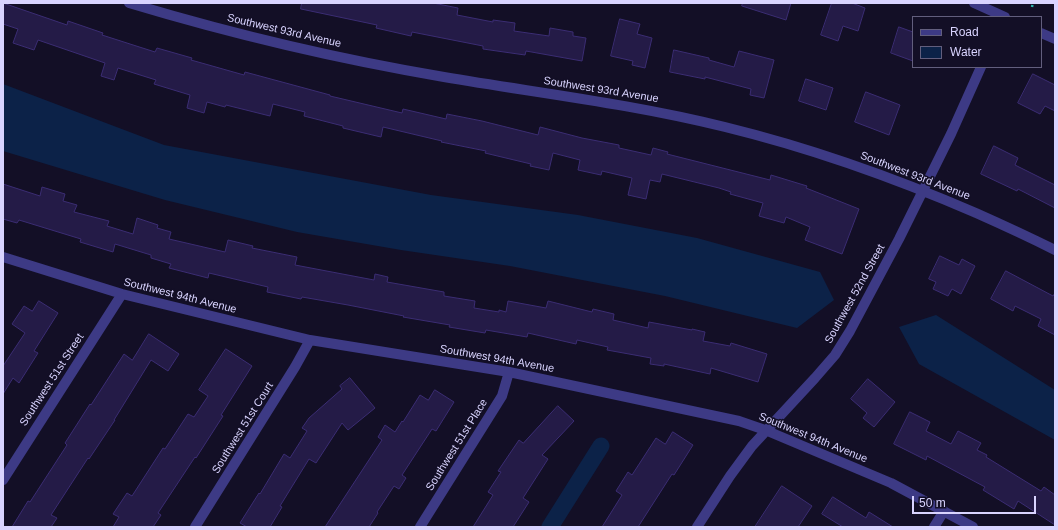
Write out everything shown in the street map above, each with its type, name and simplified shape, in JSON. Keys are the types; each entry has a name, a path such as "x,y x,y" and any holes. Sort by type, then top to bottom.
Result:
{"street":[{"name":"Southwest 93rd Avenue","path":"129,3 266,40 379,65 656,111 726,127 838,160 895,179 923,190 1055,250"},
{"path":"974,3 1003,16"},
{"path":"1042,33 1055,39"},
{"name":"Southwest 52nd Street","path":"697,527 730,476 752,446 835,355 850,331 875,285 951,134 981,68"},
{"name":"Southwest 94th Avenue","path":"3,256 122,294 310,340 509,372 739,421 765,430 890,483 973,527"},
{"name":"Southwest 51st Street","path":"3,480 122,294"},
{"name":"Southwest 51st Court","path":"195,527 295,367 310,340"},
{"name":"Southwest 51st Place","path":"420,527 502,396 509,372"},
{"path":"934,527 944,511"}],"path":[{"path":"1032,7 1033,3"}],"water":[{"path":"3,84 164,145 431,195 578,215 697,238 820,272 834,300 797,328 665,296 510,266 401,250 297,232 165,200 3,151"},
{"path":"936,315 1055,390 1055,440 919,364 899,327"}],"building":[{"path":"3,3 67,25 68,21 103,33 102,35 155,52 157,48 192,58 191,60 244,75 245,72 330,96 402,113 403,109 446,119 447,114 538,135 540,127 582,138 619,145 619,148 651,155 653,148 668,152 667,154 770,180 771,175 807,186 806,188 859,209 842,254 805,240 810,227 786,217 784,223 759,216 763,203 730,194 731,192 719,188 662,174 660,182 650,180 646,199 628,195 632,178 602,171 601,175 578,170 580,160 553,153 549,170 485,153 486,151 441,142 442,141 383,127 381,137 343,128 343,126 304,116 305,112 273,104 270,116 207,102 204,113 187,108 190,95 154,84 156,80 118,68 114,80 101,76 105,63 38,40 34,50 13,43 18,29 3,24"},
{"path":"302,3 433,3 458,8 457,15 493,22 493,20 515,23 514,31 549,36 550,28 573,32 573,36 586,38 582,61 526,51 525,55 483,49 483,46 412,32 411,36 376,28 377,25 301,9"},
{"path":"743,3 791,3 786,20 742,6"},
{"path":"832,3 852,3 865,8 858,31 843,26 838,41 821,35"},
{"path":"620,19 640,24 637,34 652,38 645,68 632,65 633,61 611,56"},
{"path":"899,27 912,32 912,61 891,53"},
{"path":"674,50 709,58 709,60 734,67 739,51 774,60 764,98 750,95 751,89 705,77 705,79 670,72"},
{"path":"1033,74 1055,85 1055,111 1045,106 1040,114 1018,103"},
{"path":"806,79 833,88 826,110 799,101"},
{"path":"866,92 900,105 889,135 855,122"},
{"path":"994,146 1018,158 1015,165 1055,185 1055,208 1018,189 1017,191 981,174"},
{"path":"3,184 40,196 42,187 65,194 63,201 77,205 74,212 109,221 107,226 133,234 137,218 158,225 157,228 171,232 169,239 225,252 228,240 253,246 252,248 297,257 295,265 374,280 375,274 388,277 387,282 444,292 444,296 475,301 474,308 506,312 508,301 546,308 548,301 592,312 593,309 614,314 613,320 648,328 649,322 705,332 703,341 730,346 731,343 767,354 758,382 711,368 710,374 664,364 664,366 650,364 651,358 607,350 608,347 577,340 576,344 528,333 527,337 486,330 485,333 449,327 450,325 348,305 302,297 301,299 267,292 268,287 209,273 208,278 169,268 171,264 151,258 151,255 115,244 113,252 80,242 81,239 19,220 17,223 3,219"},
{"path":"940,256 959,265 962,259 975,266 961,294 952,289 948,296 933,289 936,282 929,279"},
{"path":"1006,271 1053,296 1055,293 1055,335 1038,326 1041,319 1015,306 1013,311 991,299"},
{"path":"39,301 58,313 34,351 38,353 19,383 13,378 3,394 3,366 25,333 12,324 24,306 32,311"},
{"path":"149,334 179,354 168,371 151,360 115,420 51,515 57,518 51,527 12,527 67,445 65,443 124,354 132,360"},
{"path":"226,349 252,366 221,415 223,416 158,513 161,515 153,527 113,527 119,517 113,514 127,493 132,496 163,448 165,449 188,414 194,417 208,396 199,390"},
{"path":"350,378 375,408 348,430 342,423 316,463 309,459 280,506 282,507 270,527 247,527 240,523 259,493 260,494 284,454 290,458 307,431 302,428 309,418 342,389 340,386"},
{"path":"868,379 895,402 874,427 863,418 867,413 851,399"},
{"path":"435,390 454,402 436,431 432,429 402,475 406,478 399,489 394,486 369,527 325,527 382,440 378,437 385,425 395,432 420,395 428,400"},
{"path":"558,406 574,421 542,455 548,459 523,498 529,502 513,527 473,527 493,495 488,492 501,472 498,471 519,440 523,443"},
{"path":"910,412 930,422 926,431 951,444 958,431 981,443 977,450 987,455 986,457 1041,491 1044,487 1055,495 1055,525 1018,501 1014,509 983,490 985,487 927,456 926,460 894,444"},
{"path":"673,432 693,445 674,475 672,474 638,527 602,527 622,495 616,491 628,472 632,475 656,438 665,444"},
{"path":"782,486 812,506 798,527 755,527"},
{"path":"833,497 866,518 869,512 893,527 843,527 822,514"}],"waterway":[{"path":"550,527 601,446"}]}
